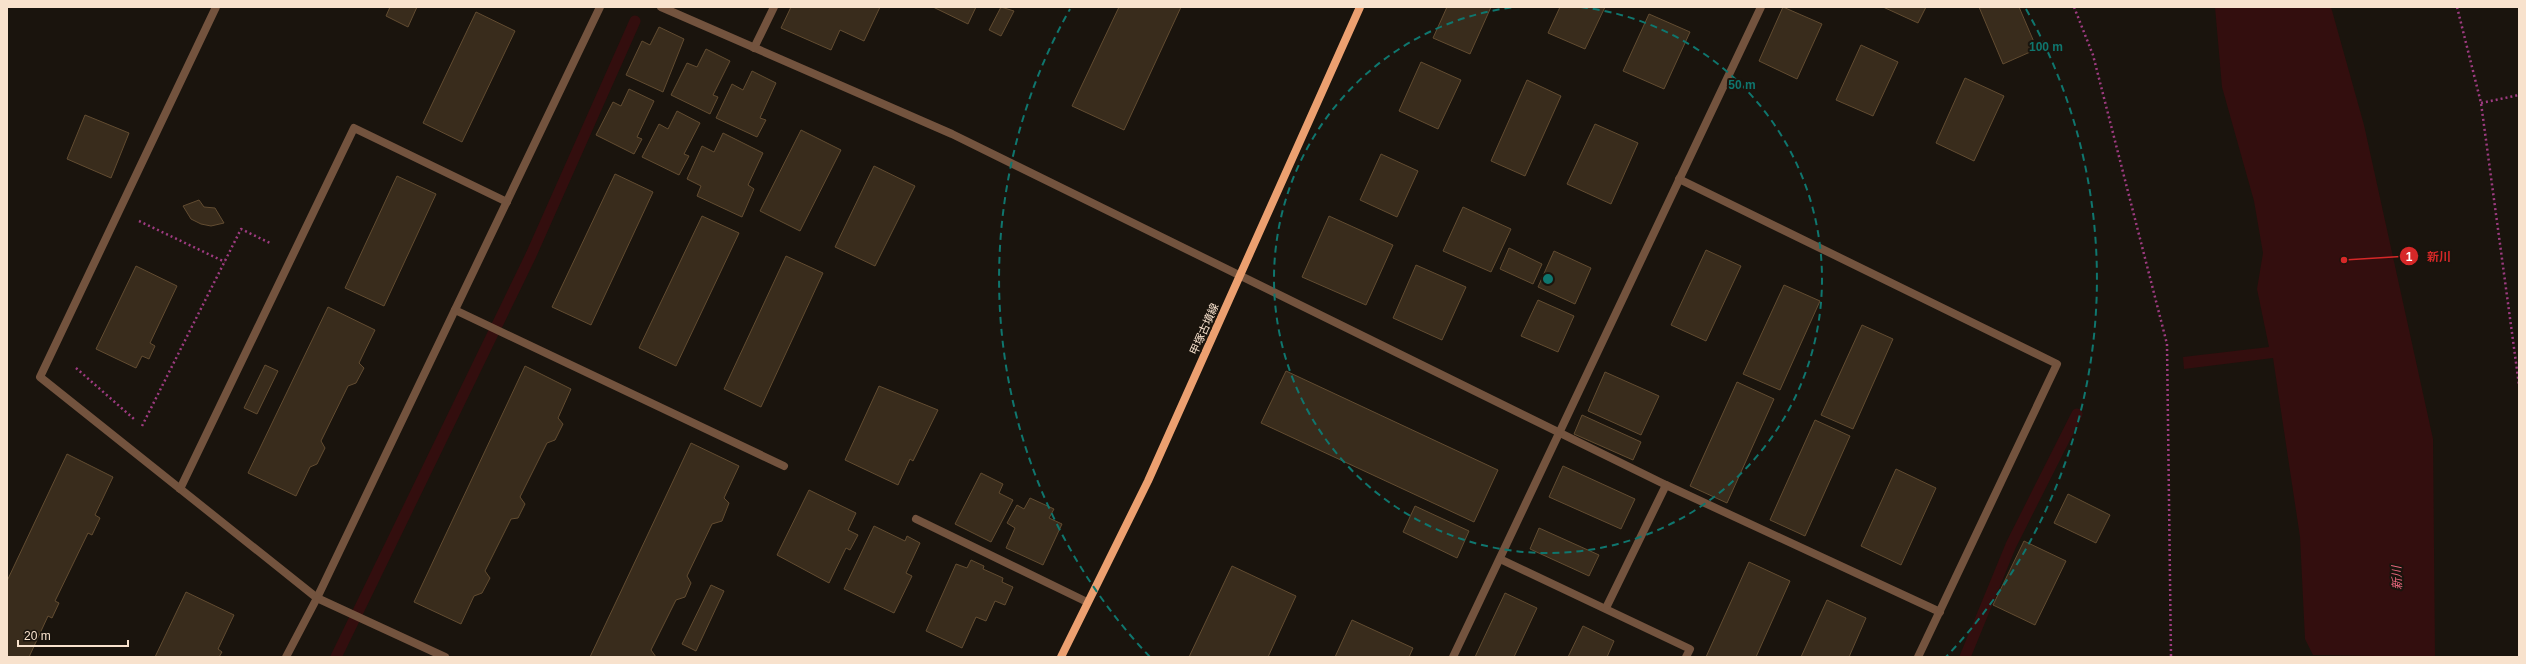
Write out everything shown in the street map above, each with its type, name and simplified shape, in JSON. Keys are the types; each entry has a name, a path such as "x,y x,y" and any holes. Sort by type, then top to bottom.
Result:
{"main road":[{"name":"甲塚古墳線","path":"1061,657 1148,481 1360,7"}],"street":[{"path":"216,7 40,377 317,598 445,657"},
{"path":"286,657 317,598 600,7"},
{"path":"661,7 952,134 1666,485 1940,612"},
{"path":"754,48 774,7"},
{"path":"1453,657 1760,7"},
{"path":"180,489 354,128 506,202"},
{"path":"1679,179 2057,364 1918,657"},
{"path":"455,310 784,466"},
{"path":"1606,608 1666,485"},
{"path":"916,519 1087,602"},
{"path":"1500,559 1690,649 1686,657"}],"path":[{"path":"2074,7 2094,55 2167,344 2171,657"},
{"path":"2458,7 2481,103 2519,385"},
{"path":"2481,103 2519,95"},
{"path":"119,211 225,262"},
{"path":"142,426 241,229 294,254"},
{"path":"76,368 147,430"}],"water":[{"path":"2215,7 2331,7 2364,125 2433,439 2435,657 2313,655 2305,639 2300,537 2273,358 2184,369 2183,357 2269,347 2257,289 2263,253 2254,201 2222,87"}],"building":[{"path":"390,7 417,7 408,27 386,16"},
{"path":"791,7 880,7 864,41 840,30 831,50 781,28"},
{"path":"933,7 976,7 968,24"},
{"path":"1001,7 1014,11 1001,36 989,30"},
{"path":"1119,7 1181,7 1124,130 1072,106"},
{"path":"1447,7 1491,7 1470,54 1433,38"},
{"path":"1560,7 1605,7 1585,49 1548,33"},
{"path":"1783,7 1822,24 1797,79 1759,61"},
{"path":"1883,7 1926,7 1918,23"},
{"path":"1979,7 2019,7 2037,49 2003,64"},
{"path":"476,12 515,31 462,142 423,123"},
{"path":"1649,14 1690,32 1664,89 1623,71"},
{"path":"659,27 684,39 663,92 626,75 642,41 650,45"},
{"path":"1861,45 1898,62 1873,116 1836,100"},
{"path":"706,49 730,61 713,95 718,97 710,114 671,95 687,63 697,67"},
{"path":"1421,62 1461,80 1438,129 1399,111"},
{"path":"752,71 776,83 760,118 766,120 757,137 716,118 732,84 743,90"},
{"path":"1965,78 2004,96 1974,161 1936,143"},
{"path":"1527,80 1561,96 1525,176 1491,161"},
{"path":"629,89 654,101 637,137 642,139 634,154 596,135 613,102 621,106"},
{"path":"677,111 700,123 684,154 689,156 679,175 642,157 659,124 668,129"},
{"path":"85,115 129,133 111,178 67,159"},
{"path":"1595,124 1638,143 1611,204 1567,184"},
{"path":"801,130 841,150 800,231 760,211"},
{"path":"723,133 763,153 748,185 754,189 742,217 697,196 701,186 687,179 702,146 714,152"},
{"path":"1381,154 1418,171 1397,217 1360,200"},
{"path":"874,166 915,186 875,266 835,247"},
{"path":"615,174 653,192 591,325 552,307"},
{"path":"397,176 436,194 384,306 345,288"},
{"path":"199,200 204,207 215,208 224,223 211,226 201,224 191,219 183,206"},
{"path":"1463,207 1511,229 1491,272 1443,251"},
{"path":"702,216 739,233 676,366 639,348"},
{"path":"1329,216 1393,245 1366,305 1302,277"},
{"path":"1509,248 1542,264 1533,284 1500,269"},
{"path":"1706,250 1741,266 1706,341 1671,325"},
{"path":"1554,251 1591,268 1575,304 1538,287"},
{"path":"786,256 823,273 761,407 724,389"},
{"path":"1416,265 1466,287 1442,340 1393,318"},
{"path":"136,266 177,286 150,343 155,346 149,359 142,356 136,368 96,349"},
{"path":"1784,285 1820,301 1780,390 1743,374"},
{"path":"1538,300 1574,316 1558,352 1521,336"},
{"path":"328,307 375,330 359,363 364,368 356,383 348,386 321,441 325,448 317,464 310,467 296,496 248,473"},
{"path":"1862,325 1893,339 1853,429 1821,415"},
{"path":"265,365 278,371 257,414 244,408"},
{"path":"525,366 571,389 558,418 563,424 555,440 547,443 520,497 525,504 518,518 511,519 485,571 490,578 482,593 474,596 461,624 414,602"},
{"path":"1286,371 1498,470 1474,522 1261,423"},
{"path":"1605,372 1659,396 1641,435 1588,411"},
{"path":"1737,382 1774,399 1727,503 1690,486"},
{"path":"879,386 938,410 913,461 910,459 898,485 845,460"},
{"path":"1582,415 1641,442 1633,460 1574,434"},
{"path":"1815,420 1850,436 1805,536 1770,520"},
{"path":"691,443 739,466 724,498 729,503 722,521 712,524 687,576 691,583 685,597 676,600 651,650 656,657 590,657"},
{"path":"67,454 113,477 95,515 100,518 92,535 88,533 55,601 59,603 52,618 48,616 29,657 7,657 7,581"},
{"path":"1563,466 1635,499 1621,529 1549,497"},
{"path":"1896,469 1936,488 1901,565 1861,546"},
{"path":"981,473 1003,484 999,493 1013,500 991,542 955,524"},
{"path":"809,490 856,513 848,530 858,535 850,550 846,548 829,583 777,555"},
{"path":"2068,494 2110,515 2096,543 2054,523"},
{"path":"1030,498 1054,509 1049,518 1062,524 1043,565 1006,548 1015,528 1007,523 1017,505 1024,509"},
{"path":"1415,506 1469,531 1457,558 1403,532"},
{"path":"874,526 905,541 907,536 920,543 906,573 912,576 894,613 844,589"},
{"path":"1539,528 1599,555 1589,576 1530,549"},
{"path":"2024,541 2066,561 2035,625 1993,605"},
{"path":"971,560 984,566 983,569 1003,578 1002,582 1013,587 1005,605 995,601 986,621 976,617 962,648 926,631 956,564 967,568"},
{"path":"1749,562 1790,581 1756,657 1706,657"},
{"path":"1232,566 1296,596 1268,657 1189,657"},
{"path":"711,585 724,591 696,651 682,644"},
{"path":"186,592 234,615 218,649 222,652 219,657 155,657"},
{"path":"1505,593 1537,608 1514,657 1475,657"},
{"path":"1827,600 1866,618 1849,657 1801,657"},
{"path":"1352,620 1413,648 1409,657 1335,657"},
{"path":"1583,626 1614,641 1607,657 1568,657"}],"waterway":[{"path":"336,657 531,255 635,21"},
{"path":"1965,657 2011,545 2077,414"}],"place":[{"name":"新川","path":"2344,260"}]}
